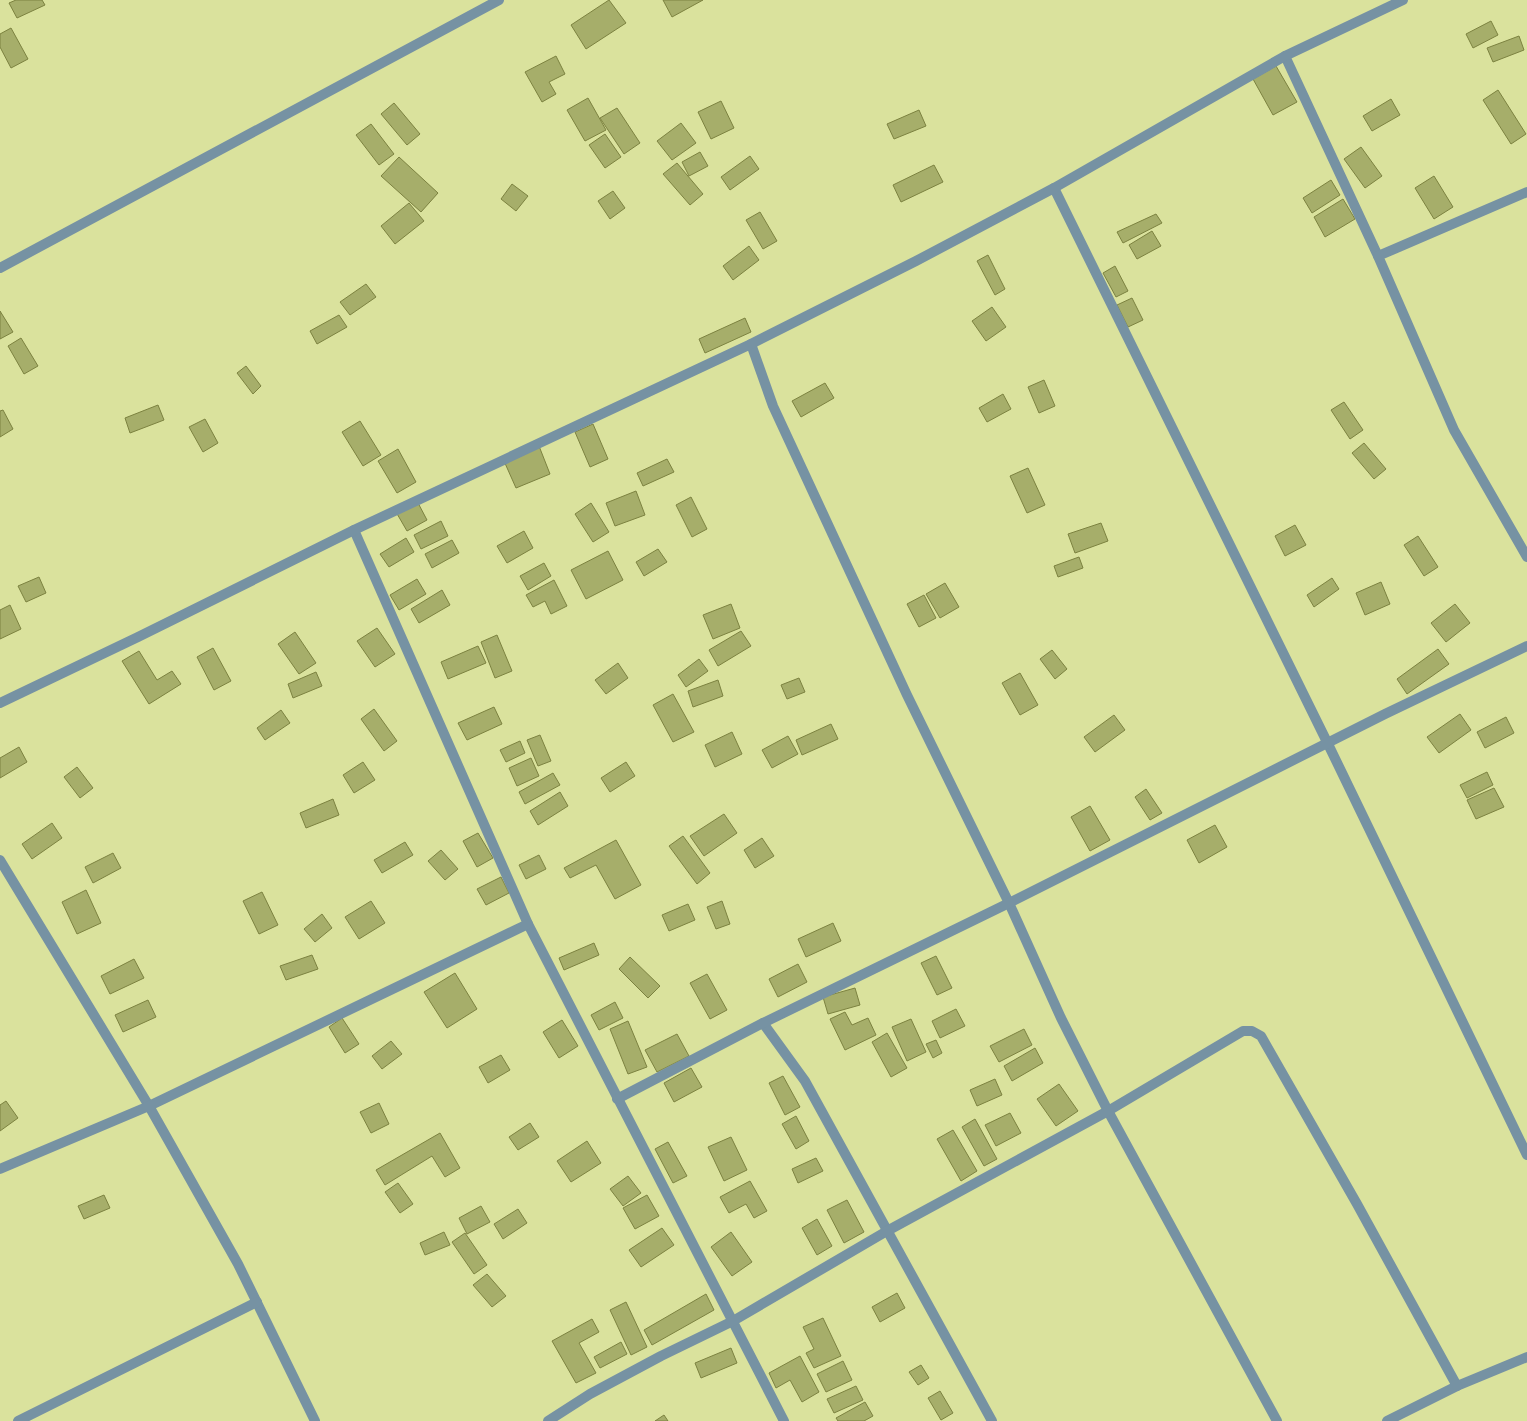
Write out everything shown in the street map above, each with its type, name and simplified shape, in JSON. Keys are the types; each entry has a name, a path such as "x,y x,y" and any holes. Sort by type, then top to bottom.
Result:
{"street":[{"path":"0,268 499,0"},
{"path":"0,703 138,638 354,530 751,344 916,261 1054,188 1285,56 1403,0"},
{"path":"1285,56 1378,256 1454,430 1527,557"},
{"path":"1054,188 1328,744 1527,1155"},
{"path":"1378,256 1527,192"},
{"path":"751,344 776,413 907,694 1008,903 1061,1018 1108,1110 1277,1421"},
{"path":"354,530 528,924 784,1421"},
{"path":"617,1099 763,1023 1008,903 1328,744 1385,714 1527,646"},
{"path":"0,860 148,1106 238,1264 315,1421"},
{"path":"0,1169 148,1106 528,924"},
{"path":"763,1023 805,1081 992,1421"},
{"path":"548,1421 590,1394 661,1356 733,1321 887,1231 1108,1110 1243,1031 1252,1031 1261,1036 1357,1204 1457,1386"},
{"path":"18,1421 257,1302"},
{"path":"1387,1421 1457,1386 1527,1357"}],"building":[{"path":"16,0 42,0 45,5 17,18 9,3"},
{"path":"609,0 626,23 586,49 571,25"},
{"path":"663,0 703,0 672,17"},
{"path":"1491,21 1498,35 1473,48 1466,34"},
{"path":"11,28 28,59 11,68 0,47 0,34"},
{"path":"1519,36 1524,50 1493,62 1487,48"},
{"path":"556,56 565,74 549,82 556,94 542,102 525,72"},
{"path":"1276,66 1297,102 1273,115 1253,79"},
{"path":"1498,90 1526,134 1511,144 1483,100"},
{"path":"588,98 606,130 585,141 567,110"},
{"path":"1391,99 1400,115 1372,131 1363,116"},
{"path":"721,101 734,128 711,139 698,112"},
{"path":"394,103 420,134 407,145 381,114"},
{"path":"617,108 640,143 624,154 600,118"},
{"path":"919,110 926,126 894,139 887,124"},
{"path":"681,123 696,143 672,160 657,141"},
{"path":"371,124 394,154 379,165 356,135"},
{"path":"605,134 621,157 605,168 589,145"},
{"path":"1361,147 1382,176 1365,188 1344,159"},
{"path":"700,152 708,166 689,176 682,162"},
{"path":"750,156 759,169 730,190 721,177"},
{"path":"399,157 438,193 421,212 381,176"},
{"path":"677,163 703,194 690,205 663,174"},
{"path":"934,165 943,182 901,202 893,185"},
{"path":"1434,176 1453,207 1434,219 1415,188"},
{"path":"1331,180 1340,195 1312,213 1303,198"},
{"path":"512,184 528,196 516,211 501,199"},
{"path":"613,191 625,208 610,219 598,201"},
{"path":"1343,199 1355,219 1325,237 1314,217"},
{"path":"409,203 424,221 395,244 381,226"},
{"path":"760,212 777,241 763,249 746,220"},
{"path":"1156,214 1162,223 1123,243 1117,232"},
{"path":"1152,231 1161,246 1137,259 1129,245"},
{"path":"749,246 759,260 733,280 723,266"},
{"path":"988,255 1005,289 995,295 977,261"},
{"path":"1115,266 1128,291 1116,297 1103,273"},
{"path":"366,284 376,297 350,315 340,302"},
{"path":"1132,298 1143,320 1128,327 1117,305"},
{"path":"992,307 1006,327 986,341 972,321"},
{"path":"0,311 13,332 0,339"},
{"path":"339,315 347,327 317,344 310,331"},
{"path":"745,318 751,332 705,353 699,339"},
{"path":"21,338 38,366 24,374 8,346"},
{"path":"246,366 261,386 253,394 237,373"},
{"path":"1044,380 1055,406 1039,413 1028,387"},
{"path":"825,383 834,398 801,417 792,401"},
{"path":"1003,394 1011,409 987,422 979,408"},
{"path":"1344,402 1363,430 1350,439 1331,410"},
{"path":"158,405 164,420 130,433 125,418"},
{"path":"3,410 13,429 0,437 0,411"},
{"path":"205,419 218,443 203,452 189,427"},
{"path":"360,421 381,455 363,466 342,432"},
{"path":"593,424 608,459 590,467 575,432"},
{"path":"1364,443 1386,469 1374,479 1352,453"},
{"path":"539,446 550,474 516,488 504,461"},
{"path":"398,449 416,482 397,493 378,461"},
{"path":"667,459 674,472 643,486 637,473"},
{"path":"1028,468 1045,505 1027,513 1010,476"},
{"path":"636,491 645,515 615,526 606,503"},
{"path":"691,497 707,529 692,537 676,505"},
{"path":"417,501 427,520 407,531 396,512"},
{"path":"591,503 609,532 593,542 575,514"},
{"path":"441,521 448,536 421,549 414,535"},
{"path":"1101,523 1108,541 1075,553 1068,534"},
{"path":"1295,525 1306,545 1285,556 1275,536"},
{"path":"524,531 533,548 507,563 497,546"},
{"path":"1418,536 1438,567 1424,576 1404,545"},
{"path":"406,538 414,552 389,567 380,554"},
{"path":"452,540 459,553 432,568 425,554"},
{"path":"658,549 667,562 644,576 636,562"},
{"path":"608,551 623,580 586,599 571,570"},
{"path":"1079,557 1083,568 1058,577 1054,566"},
{"path":"544,563 551,576 528,590 520,576"},
{"path":"39,577 46,593 26,602 18,586"},
{"path":"1332,578 1339,589 1314,607 1307,595"},
{"path":"417,579 426,594 399,610 390,595"},
{"path":"554,580 567,606 551,614 545,601 533,607 526,595"},
{"path":"1381,582 1390,604 1365,615 1356,593"},
{"path":"945,583 959,607 940,618 926,594"},
{"path":"442,590 450,605 419,623 411,609"},
{"path":"924,595 936,618 919,627 907,604"},
{"path":"731,604 740,628 713,639 703,615"},
{"path":"1455,604 1470,623 1446,642 1431,623"},
{"path":"10,605 21,629 0,639 0,610"},
{"path":"377,628 395,654 375,667 357,641"},
{"path":"741,631 751,646 718,666 709,650"},
{"path":"295,632 316,663 299,674 278,644"},
{"path":"497,635 512,671 495,678 481,642"},
{"path":"478,646 486,663 448,679 441,662"},
{"path":"213,648 231,681 214,690 197,657"},
{"path":"1438,649 1449,664 1407,694 1397,679"},
{"path":"1052,650 1067,669 1055,679 1040,659"},
{"path":"139,651 157,680 172,671 181,684 149,704 122,661"},
{"path":"699,659 708,671 686,687 678,675"},
{"path":"618,663 628,678 606,694 595,680"},
{"path":"316,672 322,686 293,698 288,684"},
{"path":"1020,673 1038,705 1020,715 1002,683"},
{"path":"799,678 805,692 787,699 781,685"},
{"path":"718,680 723,696 693,707 688,691"},
{"path":"673,694 694,732 673,742 653,705"},
{"path":"494,707 502,724 467,740 458,723"},
{"path":"374,709 397,741 384,751 361,719"},
{"path":"281,710 290,723 265,740 257,728"},
{"path":"1460,714 1471,730 1439,753 1427,737"},
{"path":"1114,715 1125,730 1095,752 1084,737"},
{"path":"1506,717 1514,733 1485,748 1477,732"},
{"path":"831,724 838,739 802,755 796,740"},
{"path":"732,732 742,754 715,767 705,745"},
{"path":"540,735 551,761 538,766 527,740"},
{"path":"788,736 798,754 772,768 762,750"},
{"path":"520,741 525,753 506,762 500,750"},
{"path":"19,747 27,762 0,778 0,758"},
{"path":"531,758 539,776 517,786 509,768"},
{"path":"363,762 375,780 354,793 343,775"},
{"path":"626,762 635,776 610,792 601,778"},
{"path":"77,767 93,788 80,798 64,777"},
{"path":"1487,772 1493,785 1467,798 1460,785"},
{"path":"553,773 560,785 525,804 519,792"},
{"path":"1494,788 1504,807 1476,819 1467,800"},
{"path":"1146,789 1162,813 1150,820 1135,797"},
{"path":"560,792 568,806 538,825 530,811"},
{"path":"333,799 339,815 306,828 300,813"},
{"path":"1090,806 1110,840 1090,851 1071,817"},
{"path":"724,814 737,833 704,856 690,836"},
{"path":"52,823 62,838 32,859 22,844"},
{"path":"1215,825 1227,847 1199,863 1187,840"},
{"path":"478,833 493,858 477,867 463,841"},
{"path":"683,836 710,873 697,884 669,846"},
{"path":"762,838 774,856 755,868 744,850"},
{"path":"616,840 641,885 615,899 596,865 570,878 564,868"},
{"path":"405,842 413,855 382,873 374,860"},
{"path":"441,850 458,869 445,880 428,861"},
{"path":"113,853 121,868 93,883 85,867"},
{"path":"539,855 546,869 526,879 519,865"},
{"path":"501,877 509,893 486,905 477,889"},
{"path":"86,890 101,923 77,934 62,902"},
{"path":"262,892 278,925 259,934 243,901"},
{"path":"371,901 385,923 359,939 345,917"},
{"path":"722,901 730,924 716,929 707,907"},
{"path":"688,904 695,920 669,931 662,915"},
{"path":"322,914 332,928 315,942 304,929"},
{"path":"833,923 841,941 806,957 798,939"},
{"path":"594,943 599,955 564,970 559,958"},
{"path":"312,955 318,969 286,980 280,966"},
{"path":"936,956 952,988 937,995 921,963"},
{"path":"630,957 660,986 648,998 619,969"},
{"path":"134,959 144,978 110,994 101,976"},
{"path":"798,964 807,982 778,997 769,979"},
{"path":"455,973 477,1009 447,1028 424,992"},
{"path":"707,974 727,1010 710,1019 690,983"},
{"path":"855,988 860,1005 828,1014 823,997"},
{"path":"148,1000 156,1017 123,1032 115,1015"},
{"path":"615,1002 623,1018 599,1030 591,1015"},
{"path":"956,1009 965,1026 940,1038 932,1021"},
{"path":"845,1012 852,1025 868,1018 876,1035 845,1050 830,1019"},
{"path":"342,1018 359,1044 345,1053 329,1027"},
{"path":"911,1019 926,1052 907,1061 892,1027"},
{"path":"562,1020 578,1046 559,1058 543,1032"},
{"path":"628,1021 647,1067 628,1074 610,1029"},
{"path":"1024,1029 1032,1045 999,1062 990,1046"},
{"path":"887,1033 907,1068 891,1077 872,1042"},
{"path":"677,1034 689,1056 657,1072 645,1050"},
{"path":"936,1040 942,1053 933,1058 926,1044"},
{"path":"391,1041 402,1054 382,1069 372,1056"},
{"path":"1035,1048 1043,1063 1012,1081 1004,1066"},
{"path":"501,1055 510,1070 488,1083 479,1067"},
{"path":"691,1068 702,1087 674,1102 664,1083"},
{"path":"783,1076 800,1107 785,1115 769,1083"},
{"path":"995,1079 1002,1095 977,1106 970,1090"},
{"path":"1059,1084 1078,1111 1056,1126 1037,1099"},
{"path":"6,1101 18,1118 0,1131 0,1105"},
{"path":"379,1103 389,1124 371,1133 360,1112"},
{"path":"1010,1113 1021,1133 996,1146 985,1125"},
{"path":"796,1116 809,1141 796,1149 782,1124"},
{"path":"975,1119 997,1159 984,1166 962,1127"},
{"path":"530,1123 539,1137 518,1150 509,1137"},
{"path":"953,1130 977,1171 961,1181 937,1139"},
{"path":"440,1133 460,1168 445,1177 432,1156 385,1185 376,1170"},
{"path":"731,1137 747,1170 724,1181 708,1147"},
{"path":"587,1141 601,1163 571,1182 557,1161"},
{"path":"668,1142 687,1176 673,1183 655,1149"},
{"path":"816,1158 823,1171 798,1183 792,1169"},
{"path":"628,1176 641,1193 623,1206 610,1189"},
{"path":"750,1181 767,1211 754,1218 746,1204 729,1213 720,1197"},
{"path":"398,1183 413,1204 400,1213 385,1192"},
{"path":"104,1195 110,1208 84,1219 78,1206"},
{"path":"647,1195 659,1216 635,1229 623,1208"},
{"path":"847,1200 864,1232 844,1243 827,1210"},
{"path":"481,1206 490,1222 467,1234 459,1218"},
{"path":"518,1209 527,1223 503,1239 494,1224"},
{"path":"817,1219 832,1246 817,1255 802,1228"},
{"path":"662,1228 674,1245 641,1267 629,1250"},
{"path":"444,1232 450,1245 425,1255 420,1243"},
{"path":"731,1232 752,1262 732,1276 711,1247"},
{"path":"465,1233 487,1265 474,1274 452,1242"},
{"path":"487,1274 506,1296 492,1307 473,1285"},
{"path":"897,1293 905,1308 880,1322 872,1307"},
{"path":"706,1294 714,1310 652,1345 644,1330"},
{"path":"626,1302 647,1347 631,1355 610,1310"},
{"path":"823,1318 841,1356 814,1368 806,1353 814,1349 803,1327"},
{"path":"592,1319 599,1332 579,1343 596,1373 576,1383 552,1341"},
{"path":"621,1342 627,1354 600,1368 594,1357"},
{"path":"731,1348 737,1363 701,1378 695,1363"},
{"path":"800,1356 819,1392 802,1402 790,1380 776,1388 769,1373"},
{"path":"843,1361 852,1380 826,1392 817,1374"},
{"path":"921,1365 929,1378 918,1385 909,1372"},
{"path":"856,1386 863,1400 834,1413 827,1399"},
{"path":"940,1391 953,1413 941,1420 928,1398"},
{"path":"865,1402 873,1416 864,1421 838,1421 836,1418"},
{"path":"664,1415 668,1421 655,1421"}]}
